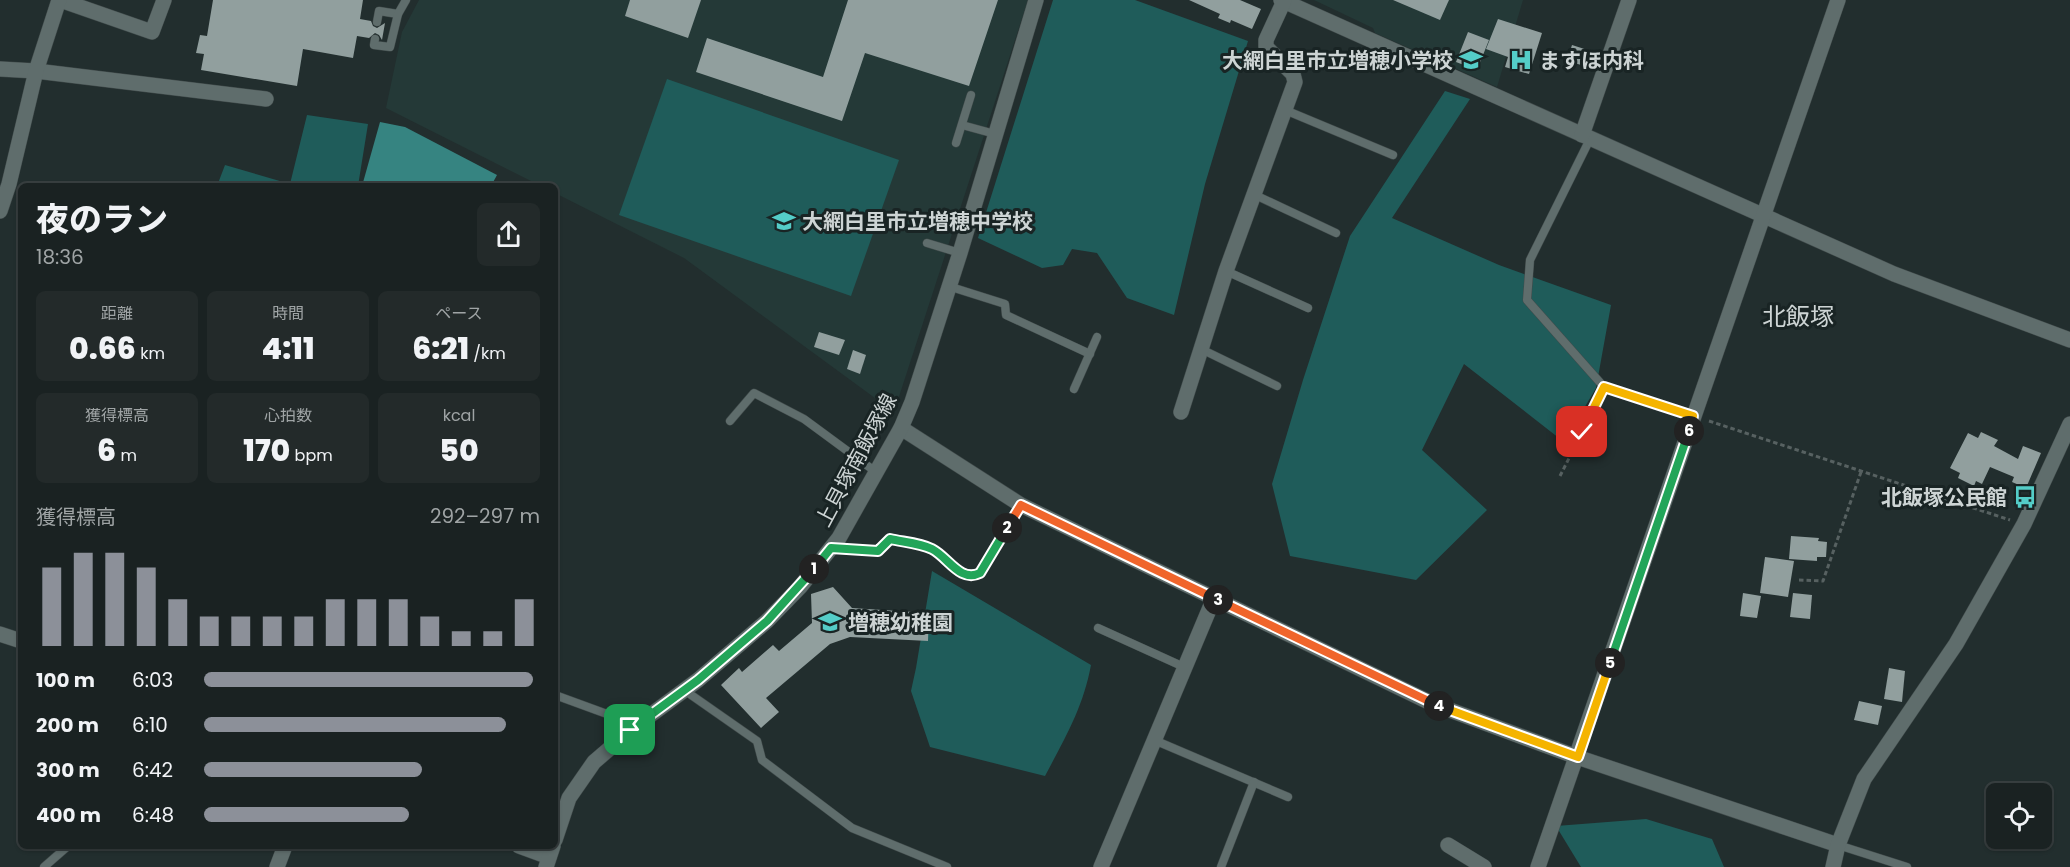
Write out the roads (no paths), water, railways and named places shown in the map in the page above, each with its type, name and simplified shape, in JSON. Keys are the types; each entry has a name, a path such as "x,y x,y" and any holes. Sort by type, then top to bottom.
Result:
{"street":[{"path":"0,211 9,184 36,71 60,0 152,32 165,0"},
{"name":"上貝塚南飯塚線","path":"558,831 569,798 594,762 637,724 684,690 767,621 800,587 839,538 901,428 912,402 960,253 1036,0"},
{"path":"1586,137 1629,0"},
{"path":"1538,867 1578,757 1693,416 1838,0"},
{"path":"1181,412 1226,271 1295,82 1293,74 1266,48 1266,40 1282,1 1894,274 2070,340"},
{"path":"0,69 36,71 266,99"},
{"path":"1833,867 1838,845 1864,778 1956,644 2024,524 2070,424"},
{"path":"901,428 1021,505 1431,703 1578,757 1838,845"},
{"path":"1101,867 1214,598"},
{"path":"0,634 18,640"},
{"path":"1448,845 1484,867"},
{"path":"277,867 284,849"},
{"path":"528,849 549,856"}],"lane":[{"path":"375,39 374,45 390,47 398,14 406,0"},
{"path":"377,22 379,11 398,14"},
{"path":"957,143 970,95"},
{"path":"1285,110 1393,155"},
{"path":"962,125 995,134"},
{"path":"1586,137 1530,260 1527,300 1604,387"},
{"path":"1253,194 1336,233"},
{"path":"927,243 960,253"},
{"path":"1226,271 1308,308"},
{"path":"948,286 1005,304 1006,315 1090,354"},
{"path":"1074,389 1097,337"},
{"path":"1201,349 1277,386"},
{"path":"730,421 754,393 804,419 876,472"},
{"path":"831,548 878,551 890,539 932,549 965,576 975,576 980,573 1021,505"},
{"path":"1098,628 1184,667"},
{"path":"684,690 757,741 762,760 852,828 947,867"},
{"path":"558,696 637,724"},
{"path":"1154,740 1288,796"},
{"path":"1221,867 1254,782"},
{"path":"1838,845 1907,867"},
{"path":"44,867 65,849"}],"place":[{"name":"大網白里市立増穂小学校","path":"1471,60"},
{"name":"ますほ内科","path":"1521,60"},
{"name":"大網白里市立増穂中学校","path":"784,221"},
{"name":"北飯塚公民館","path":"2025,497"},
{"name":"増穂幼稚園","path":"830,622"}],"district":[{"name":"北飯塚","path":"1798,316"}]}
